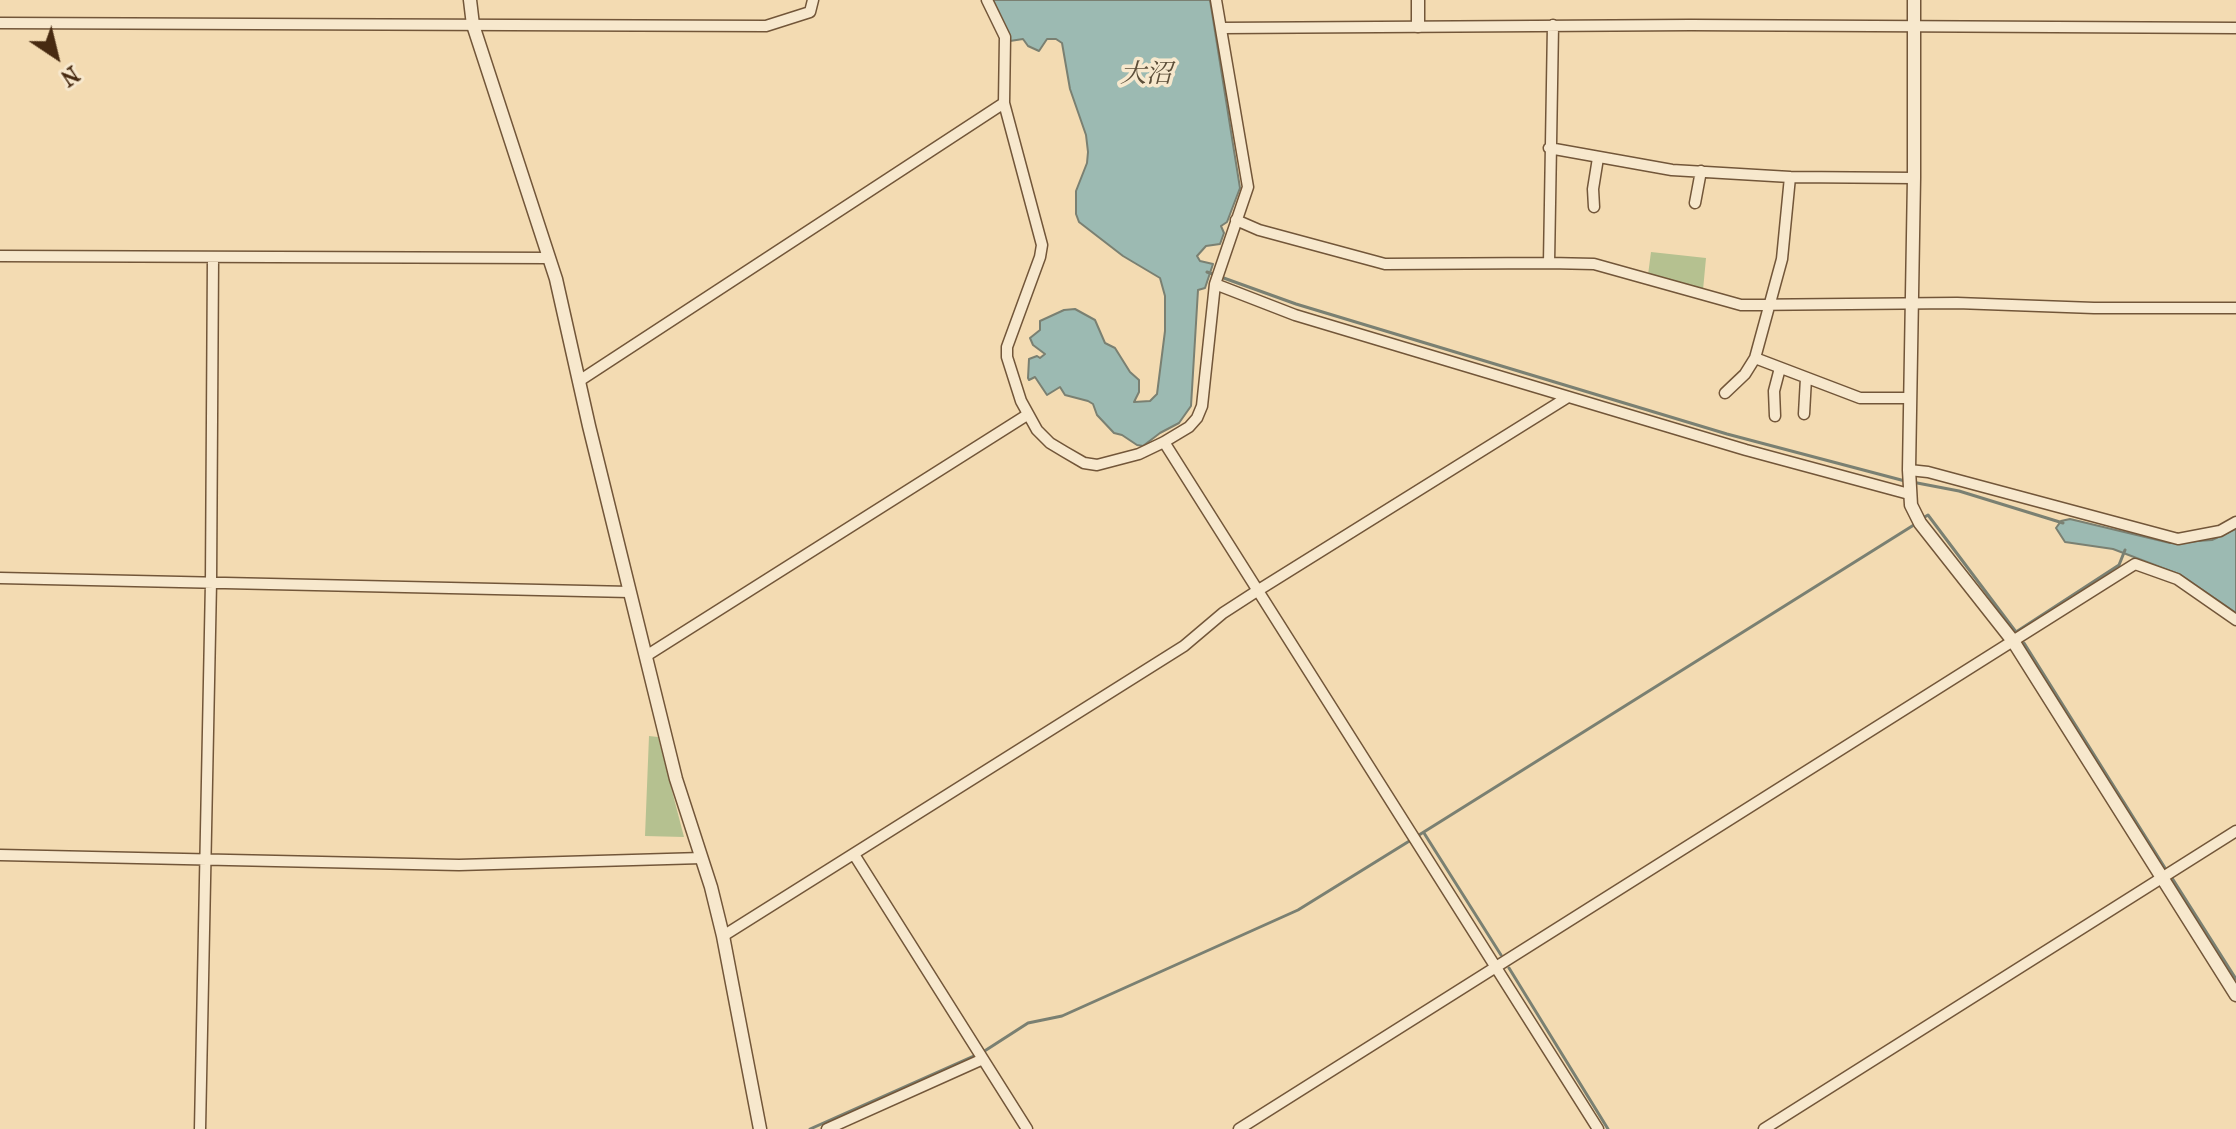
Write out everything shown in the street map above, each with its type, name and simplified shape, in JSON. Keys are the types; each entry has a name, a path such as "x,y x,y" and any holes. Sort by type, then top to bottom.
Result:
{"street":[{"path":"470,0 473,25 549,258 676,779 723,936 760,1129"},
{"path":"0,23 766,26 810,12 813,0"},
{"path":"987,0 1005,37 1004,103 1042,245 1007,347 1011,374 1027,415 1050,443 1084,463 1097,465 1139,454 1164,442 1189,427 1202,406 1217,279 1248,187 1216,0"},
{"path":"1418,0 1418,26"},
{"path":"1914,0 1909,483 1918,520 2013,641 2236,995"},
{"path":"1222,28 1553,25 2236,28"},
{"path":"1549,263 1553,25"},
{"path":"579,381 1004,103"},
{"path":"1549,148 1672,170 1790,177 1914,178"},
{"path":"1594,207 1593,189 1598,158"},
{"path":"1695,203 1701,171"},
{"path":"1725,393 1745,374 1755,358 1782,259 1790,177"},
{"path":"1236,220 1259,230 1385,264 1594,264 1741,305 1957,303 2094,308 2236,308"},
{"path":"0,256 549,258"},
{"path":"200,1129 211,582 213,257"},
{"path":"1217,279 1295,315 1568,397 1909,483 1928,472 2178,539 2220,531 2236,522"},
{"path":"1755,358 1860,398 1910,398"},
{"path":"1775,416 1774,391 1780,368"},
{"path":"1804,414 1806,378"},
{"path":"723,936 855,856 1184,646 1223,613 1257,591 1568,397"},
{"path":"646,656 1027,415"},
{"path":"1164,442 1598,1129"},
{"path":"1239,1129 2135,564 2177,579 2236,620"},
{"path":"0,578 630,592"},
{"path":"1764,1129 2236,831"},
{"path":"0,855 459,865 702,858"},
{"path":"855,856 1027,1129"},
{"path":"827,1129 981,1055"}],"green space":[{"path":"1651,252 1706,258 1703,290 1648,275"},
{"path":"649,736 658,737 684,837 645,836"}],"water":[{"name":"大沼","path":"991,0 1210,0 1240,188 1227,222 1221,226 1224,233 1220,244 1206,246 1197,256 1200,261 1213,264 1205,288 1198,290 1191,406 1179,423 1143,446 1114,433 1088,401 1065,395 1060,387 1047,395 1035,377 1028,378 1029,359 1045,354 1033,345 1030,338 1040,330 1040,321 1064,310 1075,309 1095,320 1105,343 1115,348 1139,380 1139,392 1134,402 1150,401 1157,394 1165,331 1165,296 1160,278 1123,256 1079,222 1076,191 1088,152 1086,135 1070,89 1062,43 1047,39 1039,51 1028,46 1023,39 1010,41"},
{"path":"2070,519 2170,543 2212,540 2236,529 2236,613 2181,575 2113,549 2065,542 2056,528 2061,521"}],"waterway":[{"path":"1207,272 1296,304 1727,434 1905,481"},
{"path":"1912,482 1959,491 2063,523"},
{"path":"1923,518 1928,515 2016,632 2119,565 2125,550"},
{"path":"1419,835 1917,523"},
{"path":"2024,643 2165,868"},
{"path":"1424,833 1501,955"},
{"path":"983,1052 1028,1023 1062,1016 1298,910 1411,840"},
{"path":"2172,878 2236,979"},
{"path":"1509,968 1608,1129"},
{"path":"810,1129 976,1055"}]}
